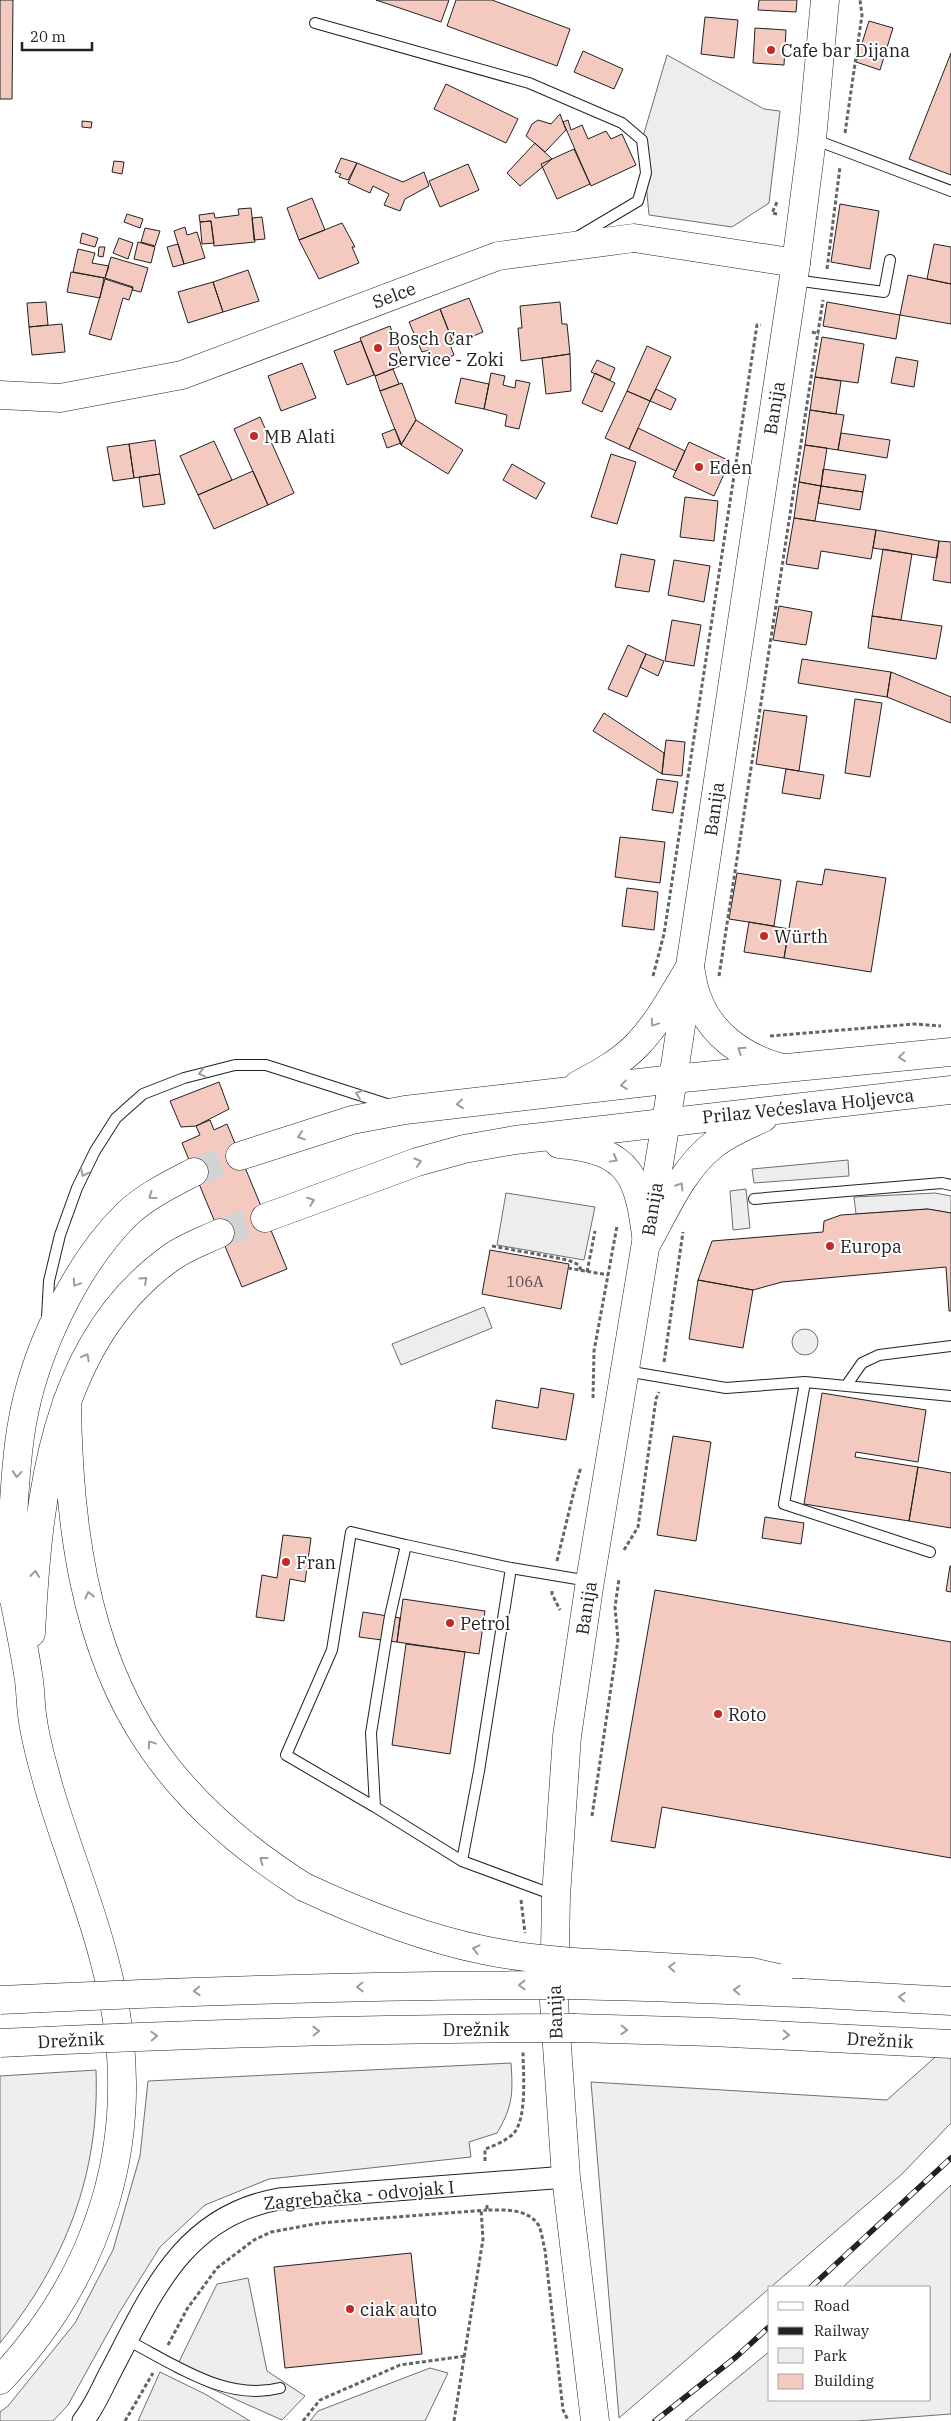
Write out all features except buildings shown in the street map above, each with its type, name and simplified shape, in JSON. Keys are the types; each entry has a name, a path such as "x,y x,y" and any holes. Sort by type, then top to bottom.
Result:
{"main road":[{"name":"Banija","path":"595,2421 566,2177 554,2002 556,1896 567,1736 590,1581 673,1079 794,271 812,139 825,0"},
{"name":"Selce","path":"0,395 60,398 182,374 498,256 634,238 794,271"},
{"path":"690,967 697,998 708,1019 723,1037 739,1050 760,1061 785,1069"},
{"path":"562,1093 606,1070 638,1044 652,1026 690,967"},
{"path":"240,1156 352,1120 405,1110 673,1079 951,1052"},
{"name":"Prilaz Većeslava Holjevca","path":"515,1140 788,1107 951,1090"},
{"path":"647,1243 692,1168 712,1146 750,1124 788,1107"},
{"path":"266,1218 417,1162 464,1149 515,1140 578,1146 595,1150 622,1164 631,1174 639,1195 647,1243"},
{"path":"0,1624 9,1572 22,1425 46,1343 70,1291 103,1243 128,1213 161,1189 194,1172"},
{"path":"28,1675 40,1520 52,1454 67,1401 85,1358 111,1316 141,1282 170,1258 220,1233"},
{"path":"67,1401 68,1449 81,1564 98,1633 121,1692 149,1743 180,1783 216,1822 264,1862 304,1887 354,1911 407,1931 483,1950 521,1957 574,1962 752,1972 778,1978 803,1993"},
{"path":"0,2380 27,2351 48,2323 82,2266 96,2231 116,2157 123,2081 120,2031 100,1942 49,1787 33,1721 28,1675 9,1572"},
{"path":"0,2000 168,1992 447,1986 649,1987 951,2000"},
{"name":"Drežnik","path":"0,2043 187,2034 382,2029 575,2028 722,2032 951,2044"}],"street":[{"name":"Zagrebačka - odvojak I","path":"83,2421 153,2293 176,2259 194,2239 217,2222 239,2210 279,2199 484,2192 566,2177"}],"lane":[{"path":"315,23 530,83 622,124 642,140 646,173 638,201 559,248"},
{"path":"812,139 951,191"},
{"path":"794,271 825,284 884,292 890,260"},
{"path":"46,1343 49,1281 60,1235 77,1188 95,1152 116,1118 143,1094 184,1078 235,1065 266,1064 405,1110"},
{"path":"754,1200 942,1183 951,1185"},
{"path":"846,1386 862,1363 879,1355 951,1346"},
{"path":"625,1371 726,1388 805,1382 879,1391 951,1396"},
{"path":"805,1382 784,1504 930,1552"},
{"path":"556,1896 462,1860 286,1755 332,1650 351,1532 511,1568 590,1581"},
{"path":"375,1807 371,1734 390,1616 406,1545"},
{"path":"462,1860 479,1771 511,1568"},
{"path":"127,2340 209,2381 238,2390 266,2391 280,2388"}],"path":[{"path":"844,138 862,15 860,0"},
{"path":"717,984 825,284 840,164"},
{"path":"652,981 664,934 757,325"},
{"path":"767,1037 914,1024 951,1027"},
{"path":"592,1408 594,1351 618,1223"},
{"path":"664,1363 663,1359 684,1226"},
{"path":"587,1272 595,1231"},
{"path":"492,1246 568,1260 579,1265 580,1270"},
{"path":"568,1268 608,1275"},
{"path":"624,1550 638,1527 656,1399 659,1392"},
{"path":"561,1542 583,1464"},
{"path":"592,1816 618,1640 615,1607 618,1579"},
{"path":"484,2192 487,2210"},
{"path":"454,2421 483,2239 481,2210 484,2192"},
{"path":"125,2421 187,2309 217,2268 262,2236 271,2232 320,2223 481,2210 515,2210 528,2216 538,2226 545,2250 563,2410 568,2421"},
{"path":"303,2421 320,2400 400,2365 464,2356"}],"green space":[{"path":"746,1189 750,1228 733,1230 730,1191"},
{"path":"805,1329 814,1333 818,1342 814,1351 805,1355 796,1351 792,1342 796,1333"},
{"path":"951,2043 951,2123 902,2174 772,2286 768,2286 768,2290 619,2418 591,2082 887,2100"},
{"path":"511,2063 512,2091 506,2115 497,2133 469,2142 471,2157 269,2179 205,2205 160,2247 119,2313 68,2405 53,2421 0,2421 0,2412 8,2406 75,2323 113,2250 140,2156 148,2081"},
{"path":"96,2070 96,2108 92,2145 85,2181 74,2216 60,2249 43,2281 23,2313 0,2343 0,2076"},
{"path":"951,2185 951,2414 857,2421 685,2421 768,2353 768,2401 931,2401 931,2286 844,2286"},
{"path":"430,2368 448,2373 425,2421 310,2421 318,2411"},
{"path":"160,2372 205,2394 250,2421 138,2421"}],"shaded area":[{"path":"667,55 764,109 780,111 769,203 732,227 649,215 642,140"},
{"path":"848,1160 849,1176 754,1183 752,1169"},
{"path":"506,1193 595,1207 584,1260 497,1245"},
{"path":"935,1193 951,1196 951,1213 927,1209 856,1214 854,1197"},
{"path":"484,1307 492,1328 401,1365 392,1344"},
{"path":"248,2278 267,2371 305,2396 282,2420 174,2372 217,2284"}],"tunnel":[{"path":"194,1172 240,1156"},
{"path":"220,1233 265,1218"}],"railway":[{"path":"812,2286 951,2158"},
{"path":"655,2421 736,2357 768,2328"}],"place":[{"name":"Cafe bar Dijana","path":"771,50"},
{"name":"Bosch Car Service - Zoki","path":"378,348"},
{"name":"MB Alati","path":"254,436"},
{"name":"Eden","path":"699,467"},
{"name":"Würth","path":"764,936"},
{"name":"Europa","path":"830,1246"},
{"name":"Fran","path":"286,1562"},
{"name":"Petrol","path":"450,1623"},
{"name":"Roto","path":"718,1714"},
{"name":"ciak auto","path":"350,2309"}]}
